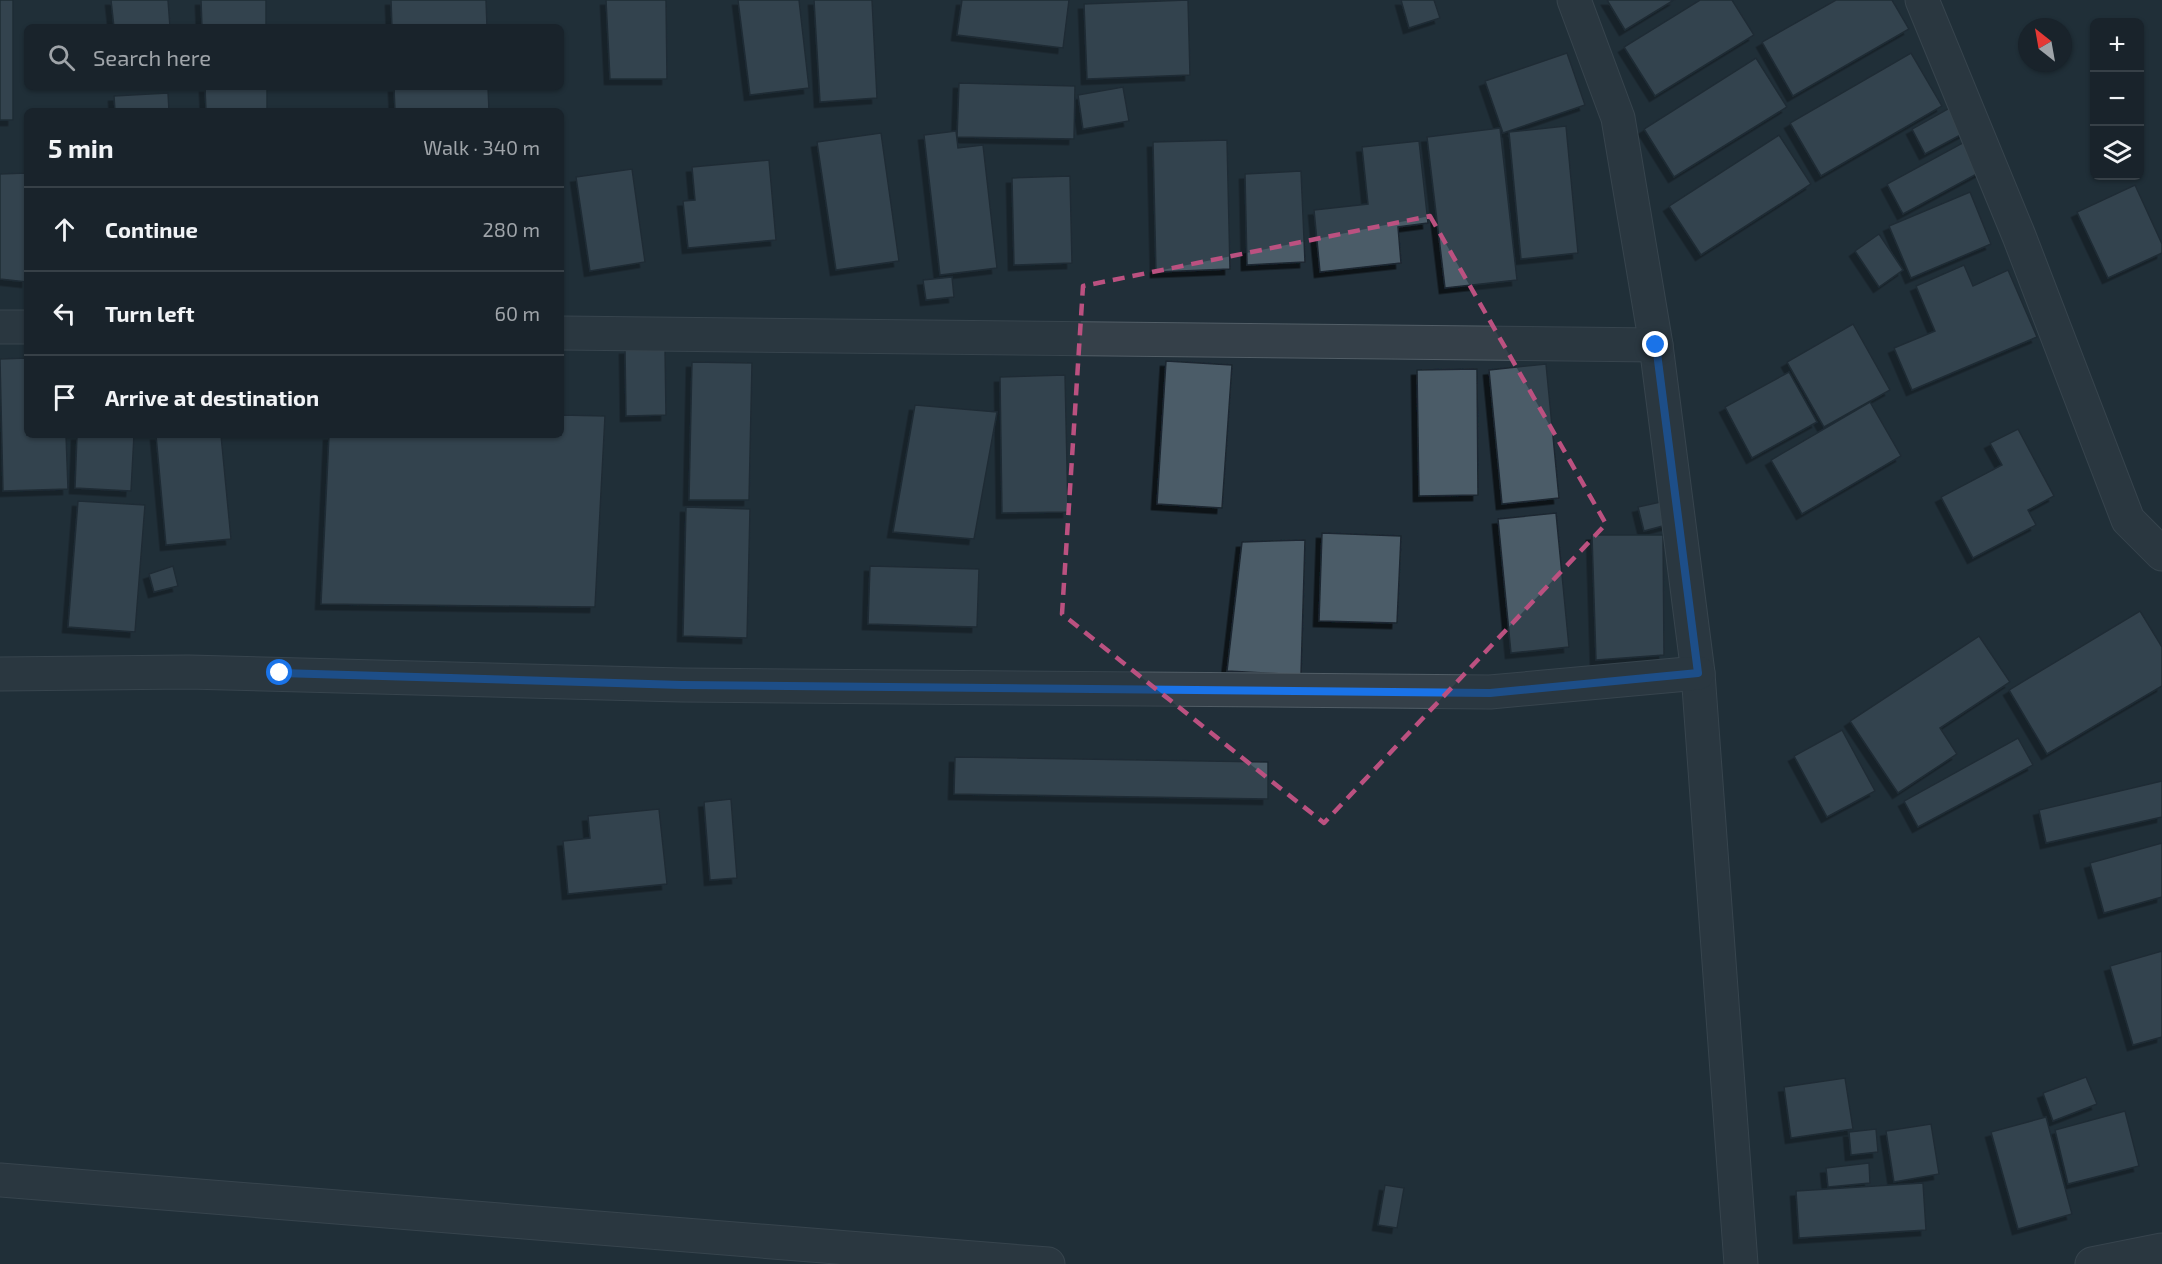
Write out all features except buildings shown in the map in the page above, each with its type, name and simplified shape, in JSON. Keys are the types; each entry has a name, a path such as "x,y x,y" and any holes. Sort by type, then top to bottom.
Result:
{"street":[{"path":"1574,0 1618,118 1656,345 1698,673 1741,1264"},
{"path":"1922,0 2019,236 2128,520 2162,554"},
{"path":"0,327 24,327"},
{"path":"564,333 1656,345"},
{"path":"0,674 188,672 682,685 1490,693 1698,673"},
{"path":"0,1180 826,1254 1048,1264"},
{"path":"2092,1264 2162,1250"}],"highlighted area":[{"path":"1430,216 1606,524 1324,823 1062,614 1083,286"}],"route":[{"path":"280,673 682,685 1490,693 1698,673 1656,345"}]}
